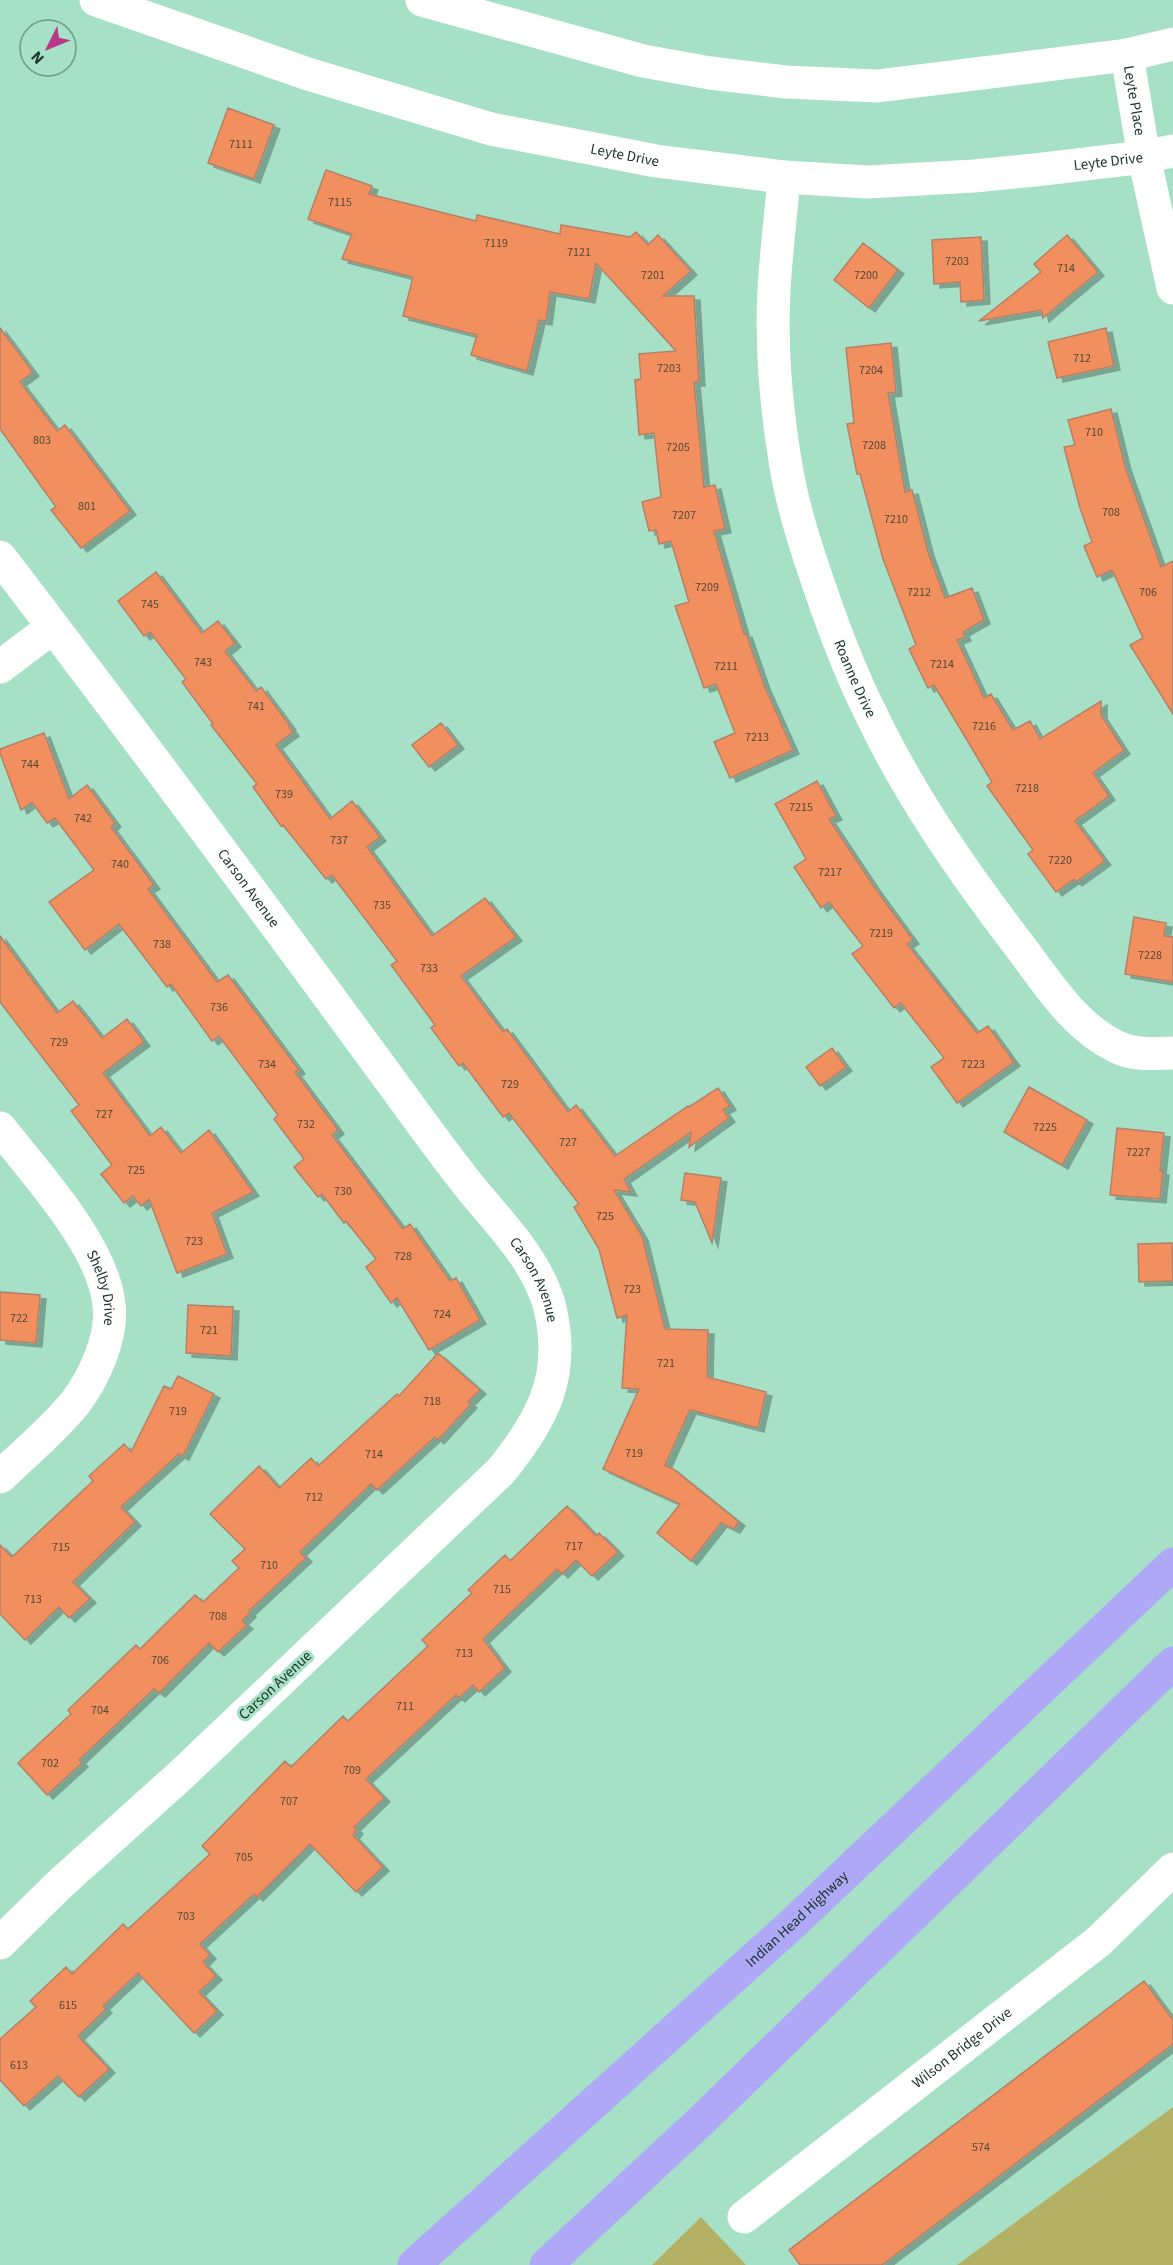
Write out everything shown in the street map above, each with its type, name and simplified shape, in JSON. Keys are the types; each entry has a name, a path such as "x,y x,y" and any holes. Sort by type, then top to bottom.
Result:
{"highway":[{"name":"Indian Head Highway","path":"414,2265 789,1927 1173,1564"},
{"path":"546,2265 704,2118 1173,1663"}],"street":[{"name":"Leyte Drive","path":"96,0 308,74 491,129 656,161 784,177 867,182 984,175 1159,154"},
{"path":"422,0 643,61 710,73 786,82 877,86 1127,55 1173,44"},
{"name":"Leyte Place","path":"1127,55 1159,154 1173,288"},
{"name":"Roanne Drive","path":"784,177 774,315 778,405 785,462 805,546 830,616 871,714 913,791 951,852 1077,1021 1118,1048 1137,1053 1173,1053"},
{"name":"Carson Avenue","path":"0,557 204,826 455,1168 519,1246 544,1291 553,1327 555,1360 554,1377 549,1396 527,1436 501,1471 181,1775 61,1883 0,1943"},
{"path":"0,667 54,627"},
{"name":"Shelby Drive","path":"0,1128 84,1240 98,1264 110,1305 104,1344 81,1393 58,1422 0,1477"},
{"name":"Wilson Bridge Drive","path":"744,2217 1098,1941 1173,1869"}],"shaded area":[{"path":"1173,2107 1173,2265 957,2265"},
{"path":"701,2217 746,2265 652,2265"}],"building":[{"path":"228,108 274,125 254,179 208,163"},
{"path":"326,170 372,186 369,194 476,221 477,215 560,234 561,225 630,237 636,232 648,245 658,235 691,271 663,296 694,296 699,382 694,382 704,487 715,485 725,529 714,531 744,634 746,633 764,685 793,750 730,778 714,742 735,733 716,684 704,688 675,606 689,602 671,541 659,544 656,530 649,531 642,502 661,497 654,433 639,435 635,380 641,379 639,354 676,351 596,263 589,299 550,292 546,321 539,320 527,371 471,355 477,335 403,316 413,277 342,259 352,234 308,219"},
{"path":"1067,235 1098,272 1043,318 1041,310 979,321 1041,272 1034,264"},
{"path":"981,237 984,300 961,302 960,282 934,284 932,240"},
{"path":"863,243 898,270 869,308 834,280"},
{"path":"0,328 33,372 20,382 57,431 65,425 130,511 81,548 51,510 56,507 0,429"},
{"path":"1106,328 1114,366 1057,378 1048,342"},
{"path":"891,343 896,392 888,393 905,492 912,490 928,552 945,598 972,588 984,620 963,632 965,637 957,640 984,698 991,694 1013,730 1030,721 1040,739 1101,701 1101,715 1124,750 1093,773 1109,796 1075,821 1105,861 1076,882 1074,879 1056,892 1028,854 1033,850 987,786 992,782 934,685 928,688 909,649 916,645 883,559 860,474 857,474 847,424 854,423 846,348"},
{"path":"1111,409 1125,466 1161,567 1173,561 1173,714 1130,645 1143,638 1112,570 1097,577 1084,546 1092,542 1080,508 1064,447 1075,445 1068,420"},
{"path":"156,572 202,633 218,621 235,643 225,651 256,691 261,687 293,732 276,745 330,819 352,801 380,837 367,847 432,936 485,898 516,937 461,976 503,1032 507,1029 568,1112 576,1105 615,1156 718,1088 730,1106 723,1110 729,1118 689,1147 691,1132 624,1179 631,1192 614,1190 642,1236 665,1329 708,1330 707,1377 766,1392 758,1428 690,1410 665,1465 672,1468 739,1522 734,1529 721,1523 691,1561 657,1533 680,1504 603,1469 639,1389 622,1388 627,1315 617,1318 599,1249 574,1207 579,1204 509,1113 503,1117 463,1063 459,1066 431,1028 435,1025 391,965 397,961 332,875 326,879 283,825 281,826 253,787 257,784 211,725 213,724 182,682 186,679 150,632 144,636 118,601"},
{"path":"441,723 458,745 429,767 412,745"},
{"path":"44,733 69,799 87,785 115,823 111,827 154,885 148,889 217,982 228,975 299,1070 295,1072 338,1130 332,1135 403,1229 410,1224 450,1281 456,1278 480,1320 429,1350 397,1298 391,1303 366,1267 376,1259 322,1194 318,1197 294,1167 304,1159 274,1119 278,1115 219,1036 212,1041 171,984 167,987 119,924 85,950 49,902 94,870 55,818 47,823 32,802 21,810 0,753 0,749"},
{"path":"817,781 836,816 829,819 913,940 907,944 977,1033 988,1026 1014,1062 957,1103 931,1067 944,1058 901,1003 894,1008 852,954 863,946 829,902 821,908 794,867 806,859 775,804"},
{"path":"1134,917 1166,923 1164,936 1173,937 1173,982 1125,974"},
{"path":"0,936 57,1013 73,1001 102,1038 127,1019 144,1042 103,1073 150,1136 161,1127 181,1153 209,1130 232,1162 253,1192 212,1213 227,1254 177,1273 149,1199 141,1206 133,1196 124,1203 101,1174 112,1165 71,1111 79,1105 0,1002"},
{"path":"832,1048 846,1067 820,1086 806,1067"},
{"path":"1029,1087 1087,1120 1062,1165 1004,1132"},
{"path":"1117,1128 1164,1133 1160,1199 1110,1195"},
{"path":"685,1173 721,1178 712,1243 695,1202 681,1200"},
{"path":"1172,1243 1173,1281 1139,1282 1138,1244"},
{"path":"0,1292 40,1295 36,1343 0,1340"},
{"path":"188,1305 233,1307 231,1356 186,1353"},
{"path":"438,1353 480,1390 468,1402 471,1404 438,1440 435,1437 377,1490 371,1484 300,1552 306,1558 249,1611 250,1613 242,1621 247,1625 218,1652 209,1643 159,1693 154,1689 79,1760 82,1763 47,1795 18,1763 71,1714 68,1710 136,1645 140,1649 195,1595 203,1602 239,1568 232,1561 245,1549 210,1514 259,1466 279,1488 311,1458 318,1466 397,1394 399,1396"},
{"path":"178,1376 214,1394 183,1456 179,1454 121,1507 135,1522 73,1582 90,1599 69,1618 59,1607 25,1640 0,1614 0,1545 12,1557 93,1481 89,1476 124,1444 131,1452 164,1386 171,1389"},
{"path":"567,1506 596,1536 599,1533 618,1552 592,1576 576,1560 562,1574 557,1569 483,1639 505,1668 479,1692 473,1685 459,1698 456,1695 366,1779 384,1798 354,1827 357,1830 353,1835 383,1867 356,1892 310,1844 257,1897 254,1894 200,1944 210,1955 203,1962 216,1976 199,1992 217,2011 194,2033 138,1973 103,2006 106,2009 78,2036 109,2069 79,2097 58,2076 24,2106 0,2080 0,2039 36,2007 30,2001 66,1967 72,1974 123,1924 128,1929 210,1854 202,1846 285,1761 291,1767 343,1716 348,1721 428,1646 422,1640 472,1593 468,1590 505,1555 510,1561"},
{"path":"1144,1981 1173,2020 1173,2044 882,2265 800,2265 789,2250"}]}
